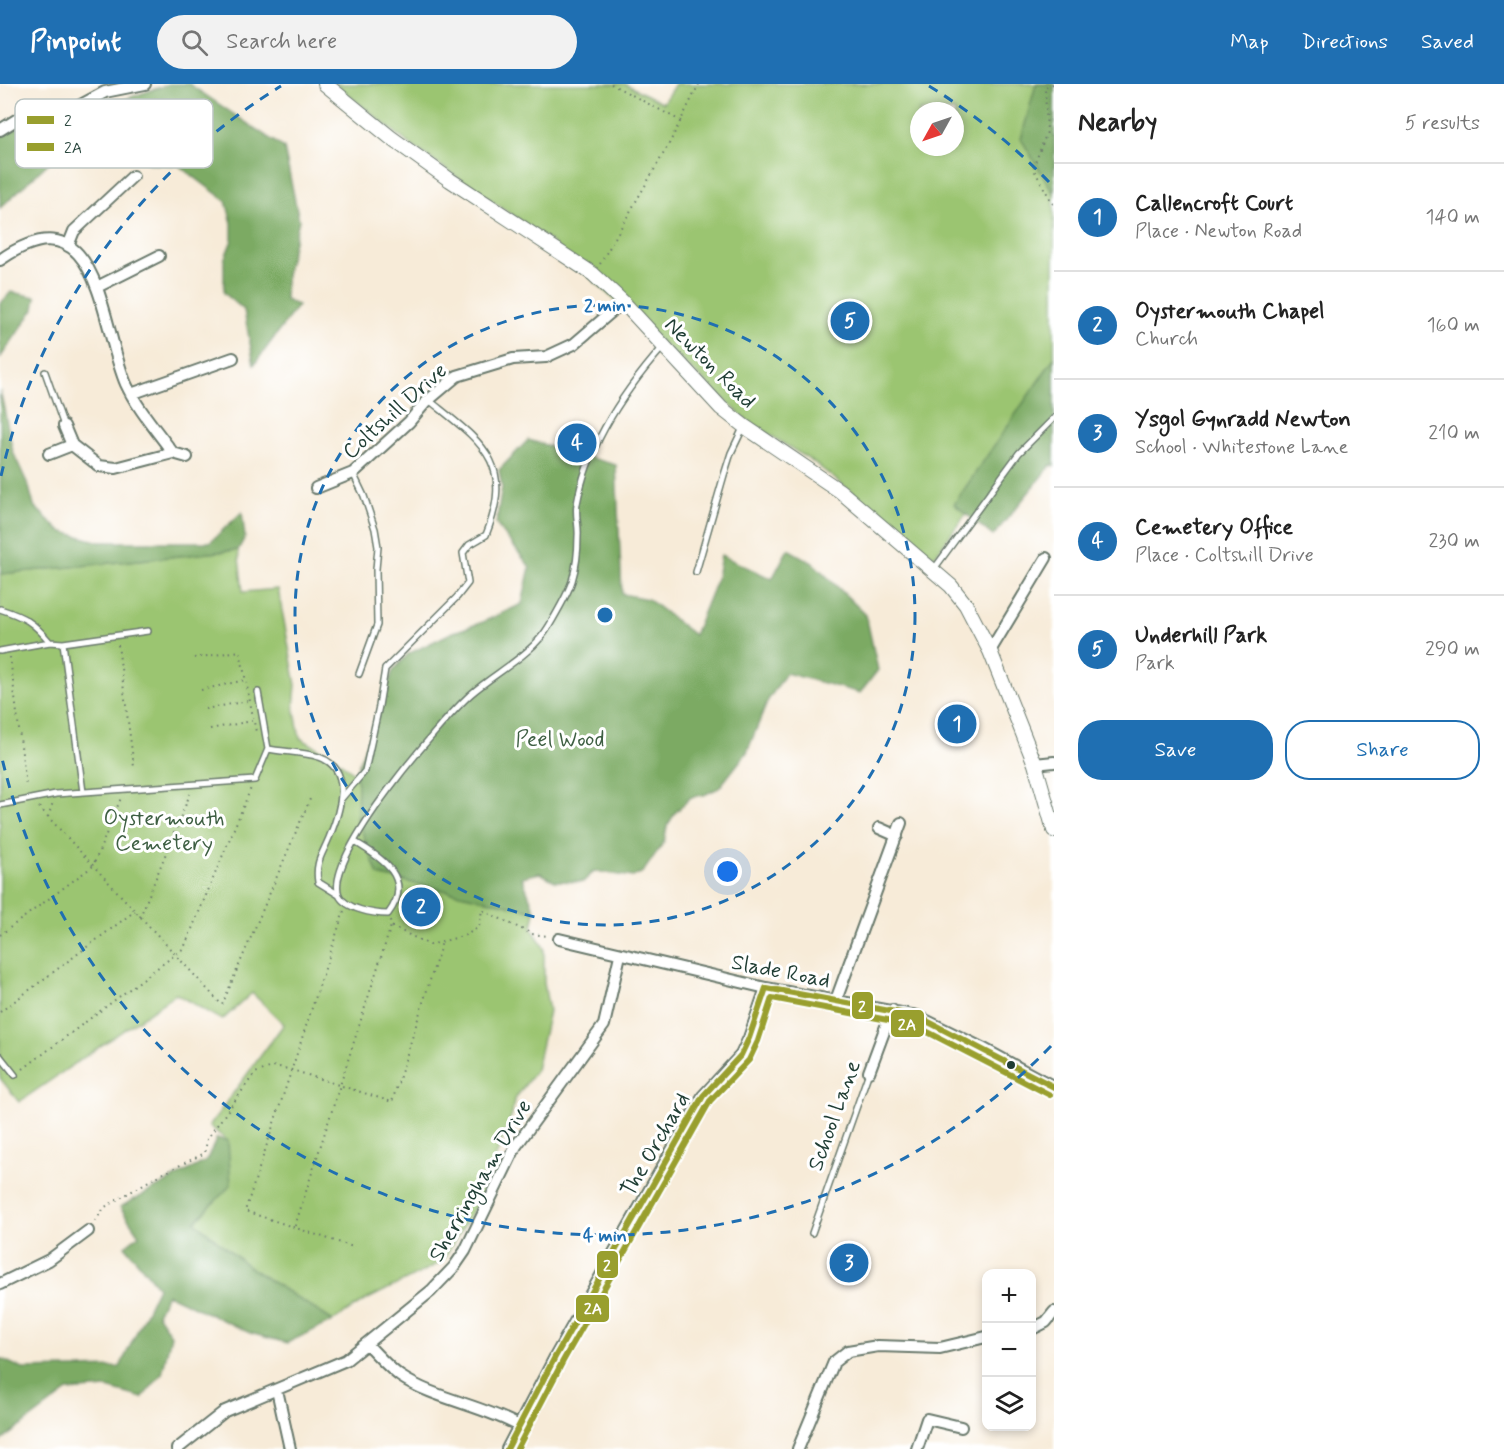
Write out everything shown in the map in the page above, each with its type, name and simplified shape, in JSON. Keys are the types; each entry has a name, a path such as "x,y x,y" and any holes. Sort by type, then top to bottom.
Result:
{"street":[{"path":"92,99 105,92 145,84"},
{"name":"Newton Road","path":"325,84 390,137 450,180 594,274 623,302 708,395 744,426 840,491 951,586 966,604 990,651 1035,764 1054,830"},
{"path":"0,130 15,121"},
{"path":"68,246 74,231 133,176"},
{"path":"0,260 20,246 42,240 68,246 81,255 90,268 97,287 111,343 131,394 173,453"},
{"path":"97,287 159,256"},
{"name":"Coltshill Drive","path":"316,488 353,473 457,376 513,359 546,357 574,344 623,302"},
{"path":"131,394 233,358"},
{"path":"64,426 72,445 89,460 108,468 173,453 187,456"},
{"path":"49,454 72,445"},
{"path":"990,651 1046,558"},
{"path":"1035,764 1054,762"},
{"path":"836,1000 901,823"},
{"path":"879,828 897,836"},
{"name":"Slade Road","path":"559,939 766,988 917,1016 1054,1087"},
{"name":"Sherringham Drive","path":"177,1449 225,1411 346,1360 443,1280 465,1251 516,1146 604,1025 620,955"},
{"name":"The Orchard","path":"507,1449 555,1357 688,1120 703,1096 741,1055 766,988"},
{"name":"School Lane","path":"869,1072 892,1010"},
{"path":"0,1284 49,1260 88,1231"},
{"path":"1036,1327 1046,1322 1054,1312"},
{"path":"798,1449 834,1362 848,1350 878,1346 940,1348 982,1338"},
{"path":"367,1344 391,1369 414,1384 502,1416 519,1426"},
{"path":"277,1390 290,1449"},
{"path":"917,1449 927,1419 961,1428"}],"lane":[{"path":"339,895 340,872 355,842 382,797 410,760 471,694 520,658 548,628 572,581 578,537 577,506 589,462 618,408 644,368 663,346"},
{"path":"45,372 64,426"},
{"path":"341,799 365,771 385,669 457,597 468,583 463,553 469,545 486,535 497,505 496,478 483,447 429,400"},
{"path":"933,571 1019,453 1054,418"},
{"path":"696,572 724,475 744,426"},
{"path":"353,473 375,529 378,547 377,625 358,674"},
{"path":"0,609 24,617 50,642"},
{"path":"0,651 50,642 63,643 148,631"},
{"path":"63,643 83,792"},
{"path":"0,805 56,794 255,780 268,749 259,696"},
{"path":"268,749 318,756 330,763 341,775 341,799 337,820 316,868 318,882 339,895 346,903 378,914 388,914 396,900 398,884 391,867 374,853 355,842"},
{"path":"0,1056 15,1075"},
{"name":"School Lane","path":"812,1233 869,1072"}],"path":[{"path":"611,84 681,121"},
{"path":"594,274 681,121 699,84"},
{"path":"1053,84 1045,87 1047,132 1033,168 1054,206"},
{"path":"117,635 134,767"},
{"path":"9,649 26,786"},
{"path":"194,658 240,651 254,732 265,731"},
{"path":"201,690 245,680"},
{"path":"205,709 249,701 259,696"},
{"path":"210,729 252,721"},
{"path":"15,1075 184,948 255,780"},
{"path":"140,917 195,783"},
{"path":"0,935 93,866 125,788"},
{"path":"48,817 56,794"},
{"path":"31,798 222,1005 310,799"},
{"path":"346,903 245,1212 353,1247"},
{"path":"391,926 430,945 466,935 479,927 482,910 532,934 543,935"},
{"path":"0,1012 135,911"},
{"path":"295,1227 391,926 388,914"},
{"path":"88,1231 105,1207 154,1178 205,1153 207,1139 255,1073 275,1066 392,1102 442,942"}],"green space":[{"path":"169,84 189,84 211,99 126,99"},
{"path":"335,84 625,84 663,103 675,84 1054,84 1054,395 934,557 816,464 748,421 550,241 408,143"},
{"path":"1036,84 1054,84 1054,194 1021,139"},
{"path":"213,100 284,148 299,220 286,275 285,300 298,305 254,365 244,310 224,293 224,260 232,240 232,223 226,201 182,168 213,168"},
{"path":"15,129 15,168 43,168 0,208 0,137"},
{"path":"11,292 36,297 34,309 0,358 0,304"},
{"path":"1054,358 1054,466 1051,465 993,536 954,504"},
{"path":"0,390 13,452 29,487 34,506 60,531 100,542 210,542 242,512 245,537 238,550 1,574"},
{"name":"Peel Wood","path":"528,440 616,465 622,594 648,599 694,635 717,578 721,555 772,579 788,549 813,563 866,615 878,670 860,693 786,673 768,700 747,752 719,788 704,795 691,797 675,813 667,826 664,842 643,872 633,877 594,871 583,882 555,881 540,873 522,877 535,911 378,875 357,818 358,783 355,774 393,671 408,654 451,633 483,622 522,604 530,567 496,524 502,487 499,470"},
{"name":"Oystermouth Cemetery","path":"238,550 243,592 278,589 296,685 294,707 300,738 335,758 355,774 358,783 358,818 379,875 535,911 532,928 544,948 544,983 549,1011 536,1070 514,1100 512,1114 479,1201 442,1262 364,1301 333,1321 249,1267 194,1221 228,1141 209,1126 284,1024 252,993 222,1020 176,994 19,1102 0,1078 0,574"},
{"path":"217,1138 228,1141 231,1185 195,1222 249,1267 333,1321 287,1343 250,1333 167,1294 157,1314 171,1335 162,1374 142,1398 107,1388 68,1391 0,1443 0,1358 23,1369 120,1367 158,1287 125,1246 139,1235 120,1207 206,1161"}],"transit line":[{"name":"2","path":"507,1449 555,1357 703,1096 741,1055 766,988 917,1016 1054,1087"},
{"name":"2A","path":"517,1449 563,1361 710,1101 749,1060 758,1041 772,998 914,1025 1050,1095"}],"place":[{"name":"Underhill Park","path":"850,321"},
{"name":"Cemetery Office","path":"577,443"},
{"name":"Callencroft Court","path":"957,724"},
{"name":"Oystermouth Chapel","path":"421,907"},
{"name":"Ysgol Gynradd Newton","path":"849,1263"}]}
